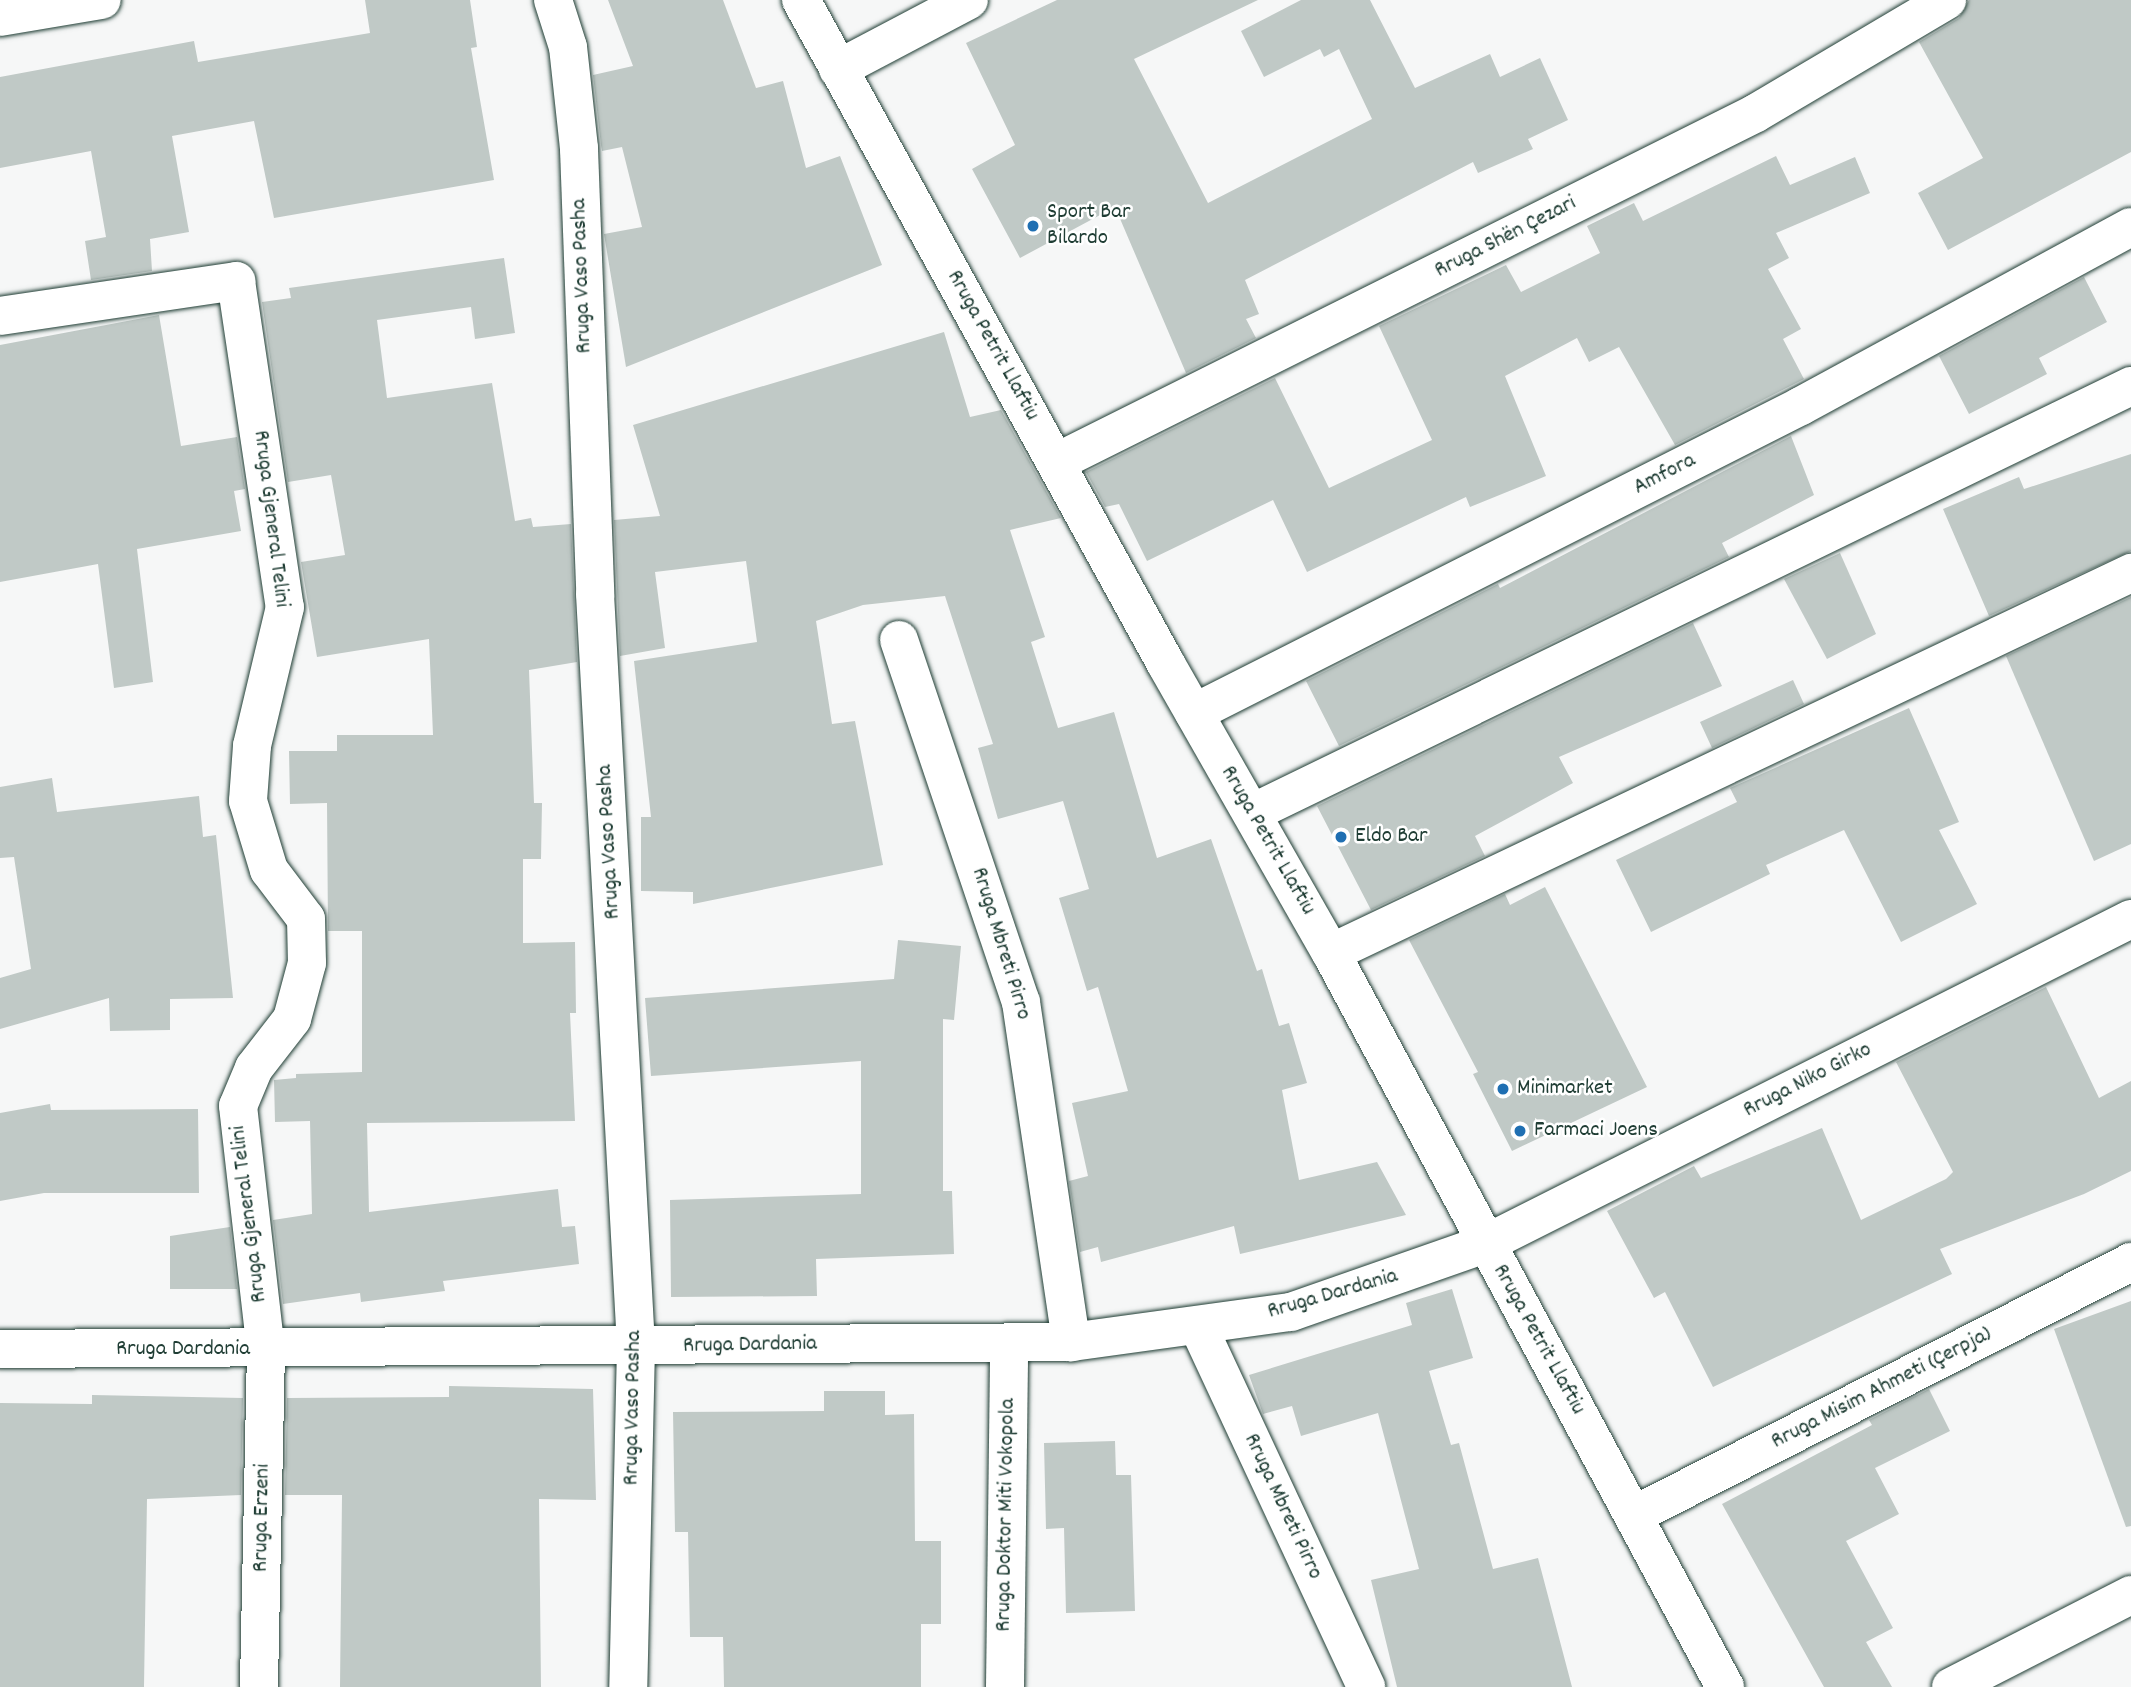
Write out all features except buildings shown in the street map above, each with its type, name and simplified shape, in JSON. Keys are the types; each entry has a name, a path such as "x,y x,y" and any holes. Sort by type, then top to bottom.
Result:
{"street":[{"path":"0,17 102,0"},
{"name":"Rruga Vaso Pasha","path":"552,0 568,47 579,149 595,594 636,1347 628,1687"},
{"name":"Rruga Petrit Llaftiu","path":"801,0 1194,713 1331,953 1725,1687"},
{"path":"838,68 970,0"},
{"name":"Rruga Shën Çezari","path":"1057,462 1756,113 1947,0"},
{"name":"Amfora","path":"1194,713 1801,406 2131,227"},
{"name":"Rruga Gjeneral Telini","path":"0,316 236,281 285,607 252,746 248,801 270,870 306,919 307,963 292,1019 254,1068 238,1106 266,1350"},
{"path":"1252,813 2131,386"},
{"path":"1331,953 2131,573"},
{"name":"Rruga Mbreti Pirro","path":"899,640 1021,1002 1071,1342"},
{"name":"Rruga Niko Girko","path":"1485,1244 2131,919"},
{"name":"Rruga Dardania","path":"0,1349 266,1350 1071,1342 1291,1312 1485,1244"},
{"name":"Rruga Misim Ahmeti (Çerpja)","path":"1634,1515 2131,1262"},
{"name":"Rruga Mbreti Pirro","path":"1198,1326 1366,1687"},
{"name":"Rruga Doktor Miti Vokopola","path":"1005,1687 1009,1343"},
{"name":"Rruga Erzeni","path":"259,1687 266,1350"},
{"path":"1951,1687 2131,1595"}],"place":[{"name":"Sport Bar Bilardo","path":"1033,226"},
{"name":"Eldo Bar","path":"1341,837"},
{"name":"Minimarket","path":"1503,1089"},
{"name":"Farmaci Joens","path":"1520,1131"}]}
